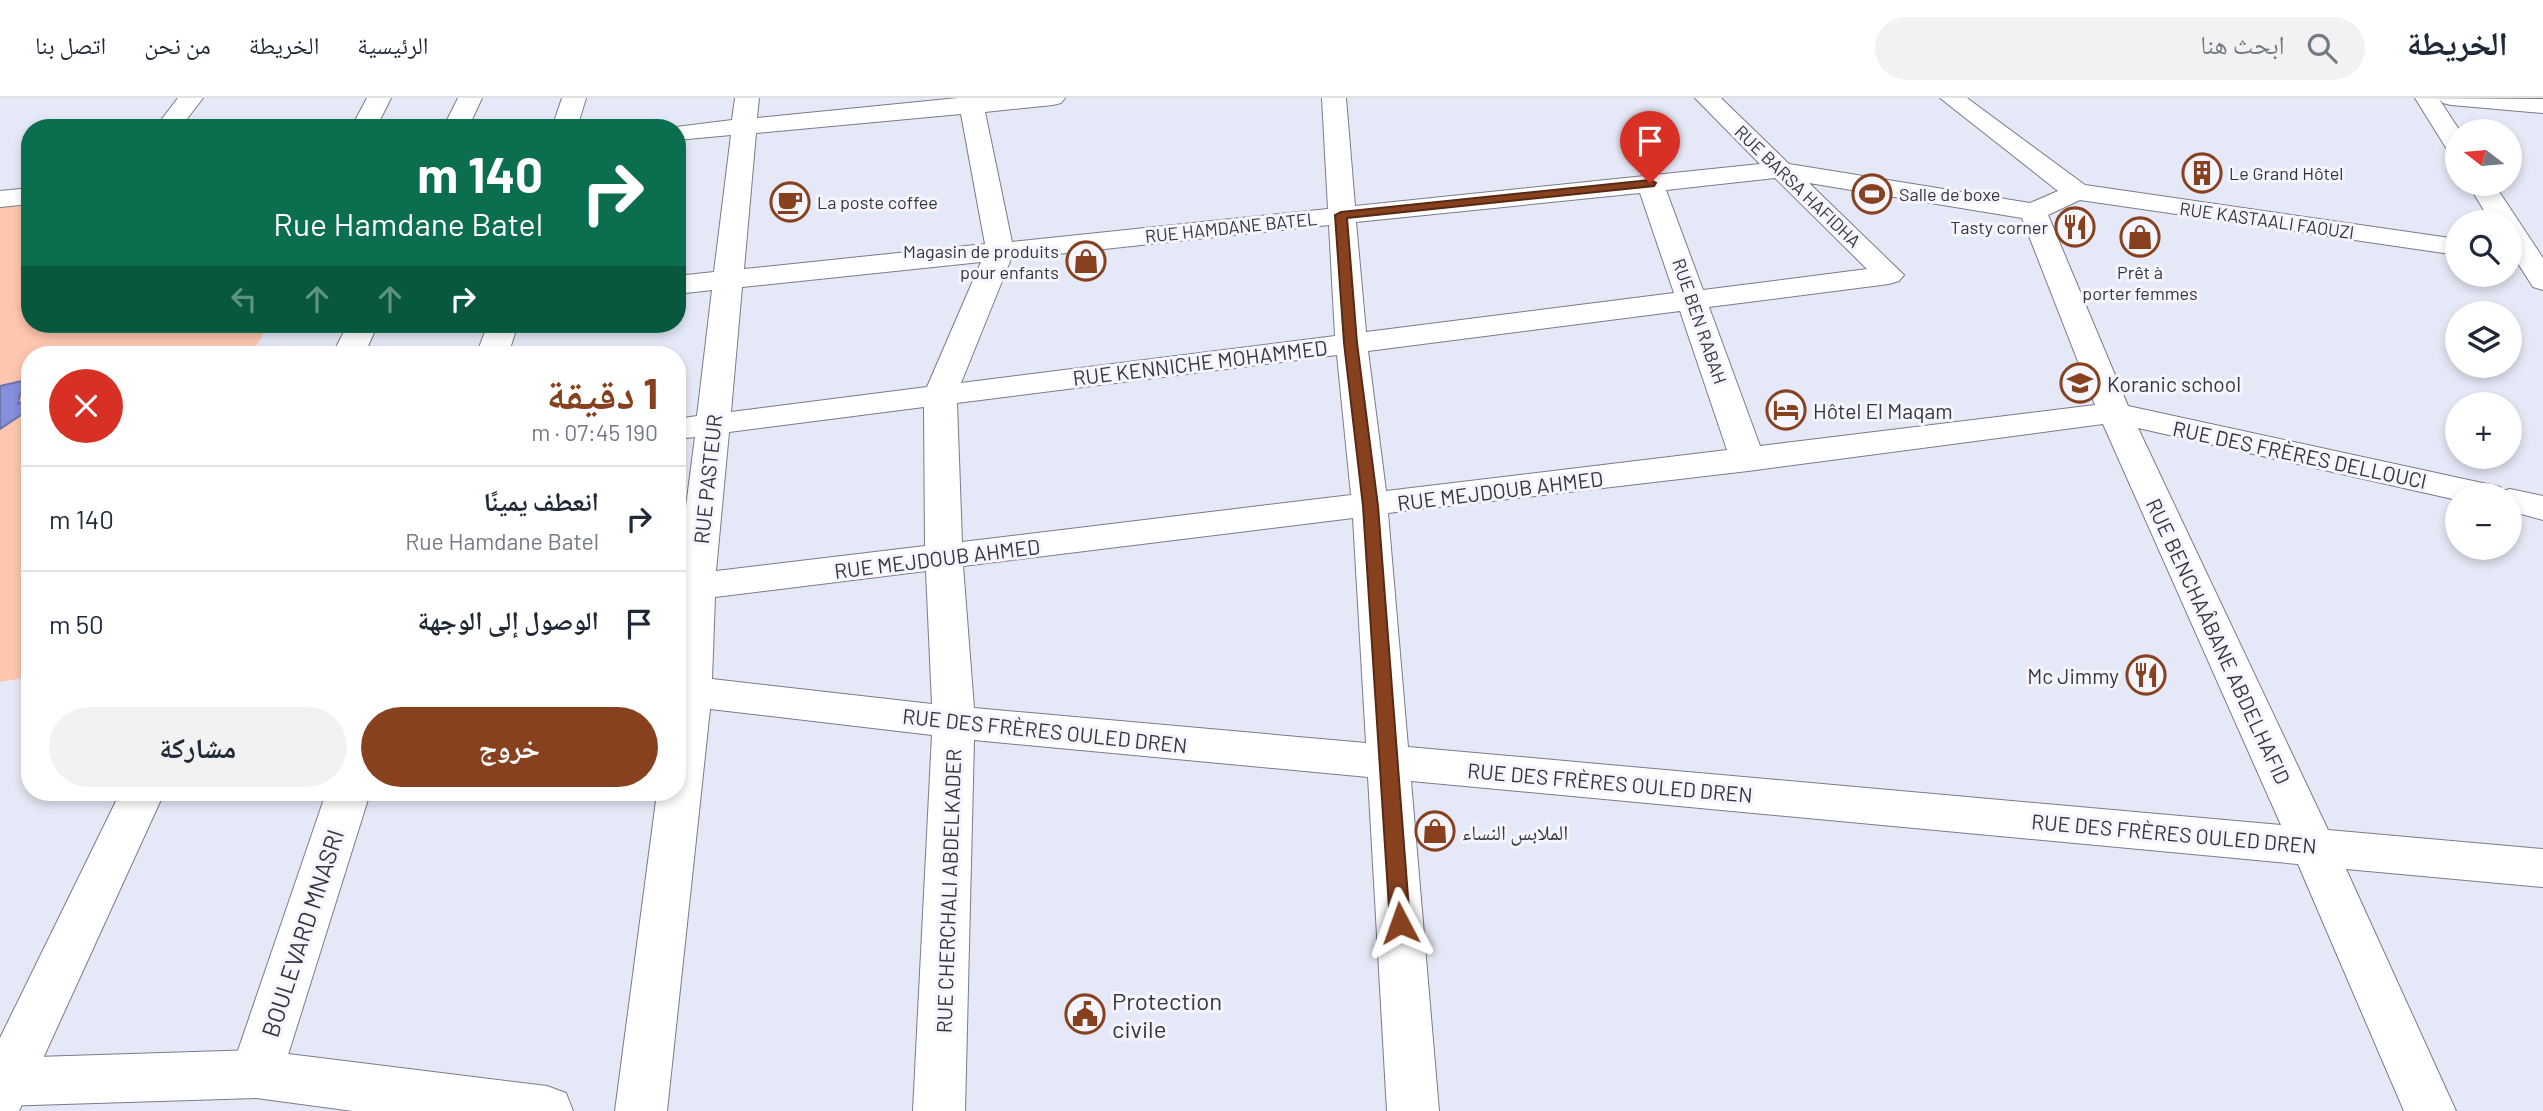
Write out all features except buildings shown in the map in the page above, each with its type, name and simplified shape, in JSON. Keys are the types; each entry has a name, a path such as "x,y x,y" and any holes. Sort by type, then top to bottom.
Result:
{"street":[{"path":"174,119 191,98"},
{"path":"368,119 379,98"},
{"path":"460,119 470,98"},
{"path":"567,119 574,98"},
{"path":"686,130 745,112 1053,98"},
{"path":"1334,98 1351,343 1370,506 1413,1111"},
{"name":"RUE BARSA HAFIDHA","path":"1707,98 1889,275"},
{"path":"1952,98 2077,192 2033,212"},
{"path":"2427,98 2445,127"},
{"path":"2451,98 2543,106"},
{"path":"970,102 1000,251"},
{"name":"RUE PASTEUR","path":"686,622 695,427 726,280 745,112"},
{"name":"RUE HAMDANE BATEL","path":"686,284 1781,170 2033,212"},
{"name":"RUE BEN RABAH","path":"1650,183 1748,460"},
{"name":"RUE KASTAALI FAOUZI","path":"2077,192 2445,245"},
{"path":"0,199 21,197"},
{"name":"RUE BENCHAÂBANE ABDELHAFID","path":"2033,212 2114,413 2313,846 2430,1111"},
{"name":"RUE CHERCHALI ABDELKADER","path":"939,1111 954,722 944,558 940,396 1000,251"},
{"name":"RUE KENNICHE MOHAMMED","path":"695,427 1889,275"},
{"name":"RUE MEJDOUB AHMED","path":"687,588 2114,413"},
{"name":"RUE DES FRÈRES DELLOUCI","path":"2114,413 2445,486"},
{"path":"2522,503 2543,508"},
{"name":"RUE DES FRÈRES OULED DREN","path":"686,691 954,722 2543,868"},
{"path":"138,801 3,1088 256,1074 547,1111"},
{"name":"BOULEVARD MNASRI","path":"256,1074 345,801"},
{"name":"RUE PASTEUR","path":"641,1111 673,801"}],"shaded area":[{"path":"21,202 21,333 264,333 256,346 21,346 21,678 0,682 0,204"}],"water":[{"path":"21,381 18,404 21,402 21,415 0,429 0,386"}],"place":[{"name":"Le Grand Hôtel","path":"2202,173"},
{"name":"Salle de boxe","path":"1872,194"},
{"name":"La poste coffee","path":"790,202"},
{"name":"Tasty corner","path":"2075,227"},
{"name":"Prêt à porter femmes","path":"2140,237"},
{"name":"Magasin de produits pour enfants","path":"1086,261"},
{"name":"Koranic school","path":"2080,383"},
{"name":"Hôtel El Maqam","path":"1786,410"},
{"name":"Mc Jimmy","path":"2146,675"},
{"name":"الملابس النساء","path":"1435,831"},
{"name":"Protection civile","path":"1085,1014"}],"route":[{"path":"1400,923 1370,506 1351,343 1341,215 1650,183"}]}
